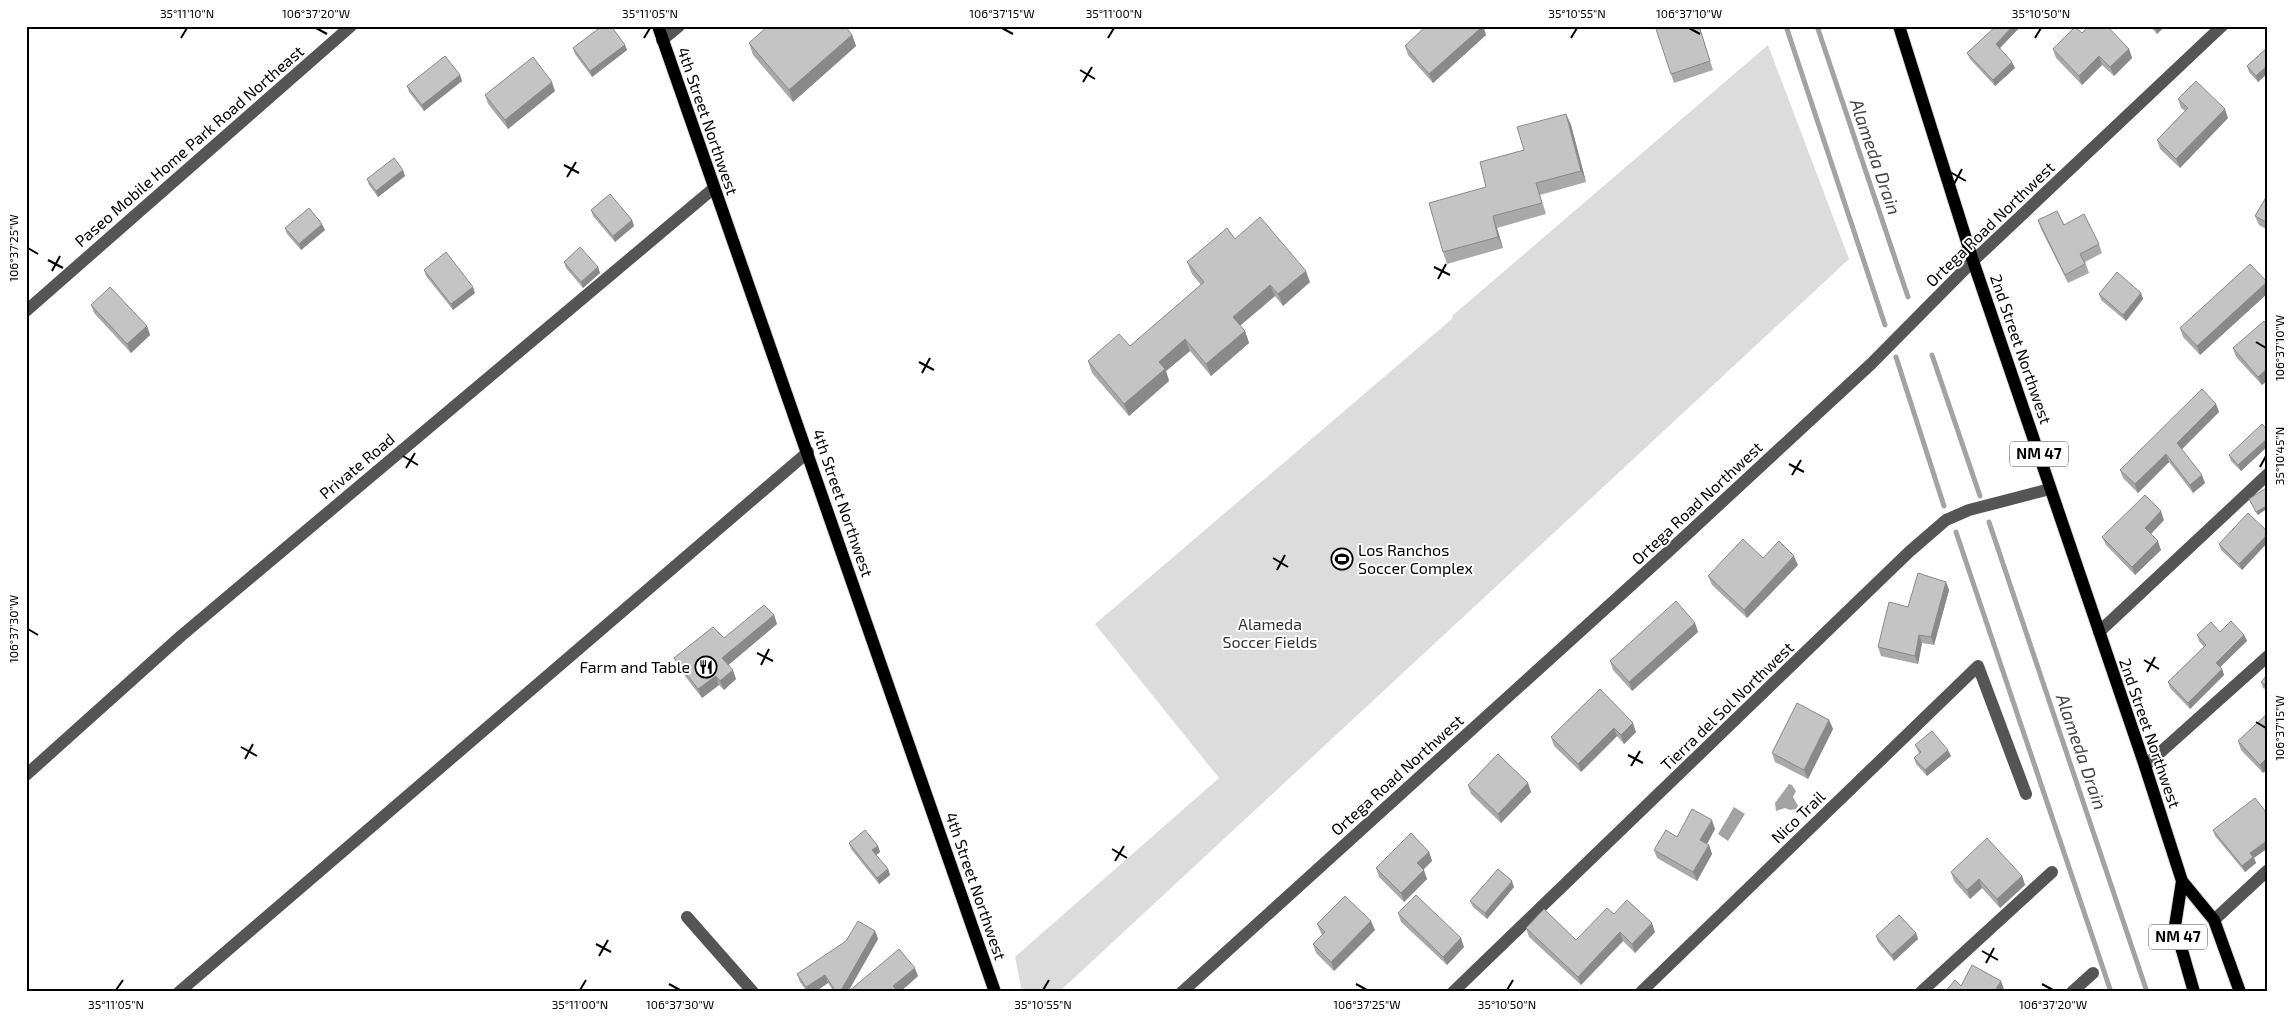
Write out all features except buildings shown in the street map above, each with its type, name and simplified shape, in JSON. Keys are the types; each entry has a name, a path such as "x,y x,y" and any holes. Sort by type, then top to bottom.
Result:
{"main road":[{"name":"4th Street Northwest","path":"658,26 995,992"},
{"name":"2nd Street Northwest","path":"1899,26 1973,262 2145,766 2182,882 2214,920 2240,992"},
{"name":"2nd Street Northwest","path":"2182,882 2175,926 2194,992"}],"street":[{"name":"Paseo Mobile Home Park Road Northeast","path":"26,311 351,26"},
{"path":"662,40 679,26"},
{"name":"Ortega Road Northwest","path":"1182,992 1676,544 1871,364 1973,262 2222,26"},
{"name":"Private Road","path":"26,775 181,636 714,188"},
{"path":"179,992 808,452"},
{"path":"2099,632 2268,474"},
{"name":"Tierra del Sol Northwest","path":"1453,992 1910,552 1946,520 1969,510 2050,489"},
{"path":"2145,766 2268,656"},
{"name":"Nico Trail","path":"1641,992 1978,666 2026,794"},
{"path":"2214,920 2268,870"},
{"path":"1921,992 2052,872"},
{"path":"687,917 753,992"},
{"path":"2072,992 2093,973"}],"green space":[{"name":"Alameda Soccer Fields","path":"1768,45 1849,259 1059,992 1022,992 1015,957 1219,778 1095,624 1453,318 1452,316"}],"shaded area":[{"path":"1789,784 1796,791 1793,797 1798,806 1796,809 1790,810 1785,808 1776,811 1775,803"},
{"path":"1734,807 1745,814 1728,841 1718,834"}],"waterway":[{"path":"1786,26 1885,325"},
{"name":"Alameda Drain","path":"1817,26 1908,297"},
{"name":"Alameda Drain","path":"1932,355 1980,496"},
{"path":"1896,357 1944,506"},
{"name":"Alameda Drain","path":"1989,522 2147,992"},
{"path":"1956,532 2111,992"}],"place":[{"name":"Los Ranchos Soccer Complex","path":"1342,559"},
{"name":"Farm and Table","path":"706,667"}]}
